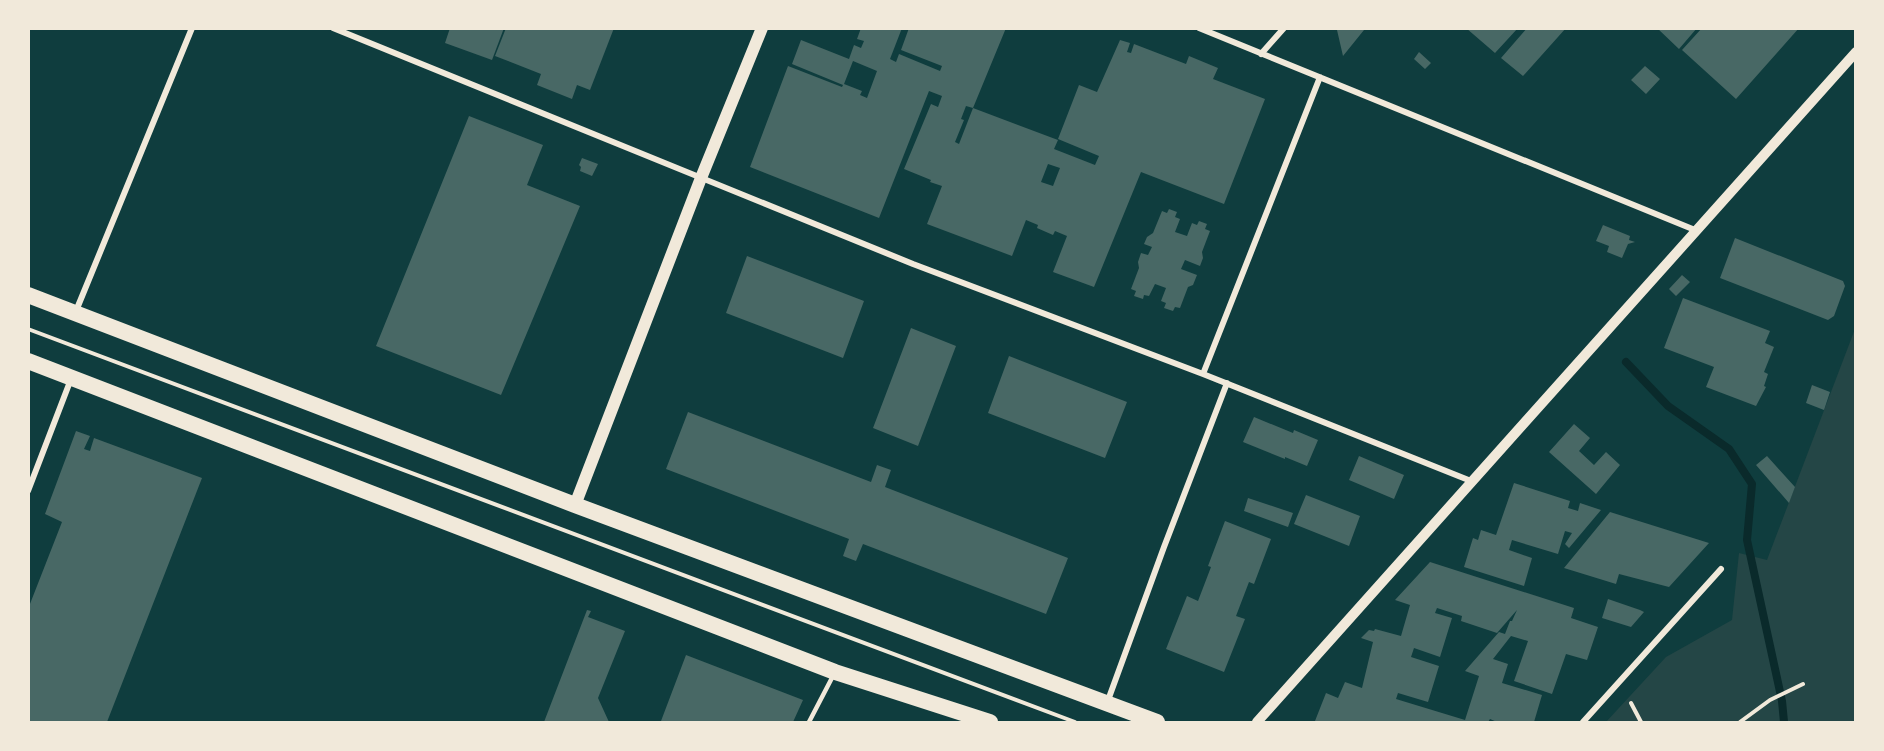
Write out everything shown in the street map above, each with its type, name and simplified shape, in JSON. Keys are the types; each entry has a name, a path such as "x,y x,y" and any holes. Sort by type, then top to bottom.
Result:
{"highway":[{"path":"28,295 575,505 1157,723"},
{"path":"28,361 835,672 990,723"}],"main road":[{"path":"575,505 701,178 762,28"}],"street":[{"path":"75,313 192,28"},
{"path":"333,28 913,264 1227,383 1471,481"},
{"path":"1199,28 1695,230"},
{"path":"1261,54 1284,28"},
{"path":"1257,723 1856,52"},
{"path":"1203,374 1320,77"},
{"path":"28,491 71,379"},
{"path":"1106,703 1227,383"},
{"path":"1583,723 1721,569"}],"lane":[{"path":"809,723 835,672"}],"path":[{"path":"28,329 1076,723"},
{"path":"1740,723 1770,700 1803,684"},
{"path":"1631,703 1641,723"}],"shaded area":[{"path":"1855,329 1855,722 1606,722 1666,657 1732,620 1739,553 1767,560"}],"building":[{"path":"450,28 504,28 492,60 445,43"},
{"path":"506,28 614,28 590,90 577,85 572,99 537,85 541,74 495,56"},
{"path":"861,28 902,28 890,59 896,62 899,54 940,71 942,66 901,50 909,28 1006,28 973,108 1058,140 1054,149 1095,165 1099,156 1058,139 1079,85 1097,92 1120,40 1130,43 1127,52 1131,53 1134,44 1186,64 1189,56 1218,68 1213,79 1265,99 1224,204 1141,172 1094,287 1053,272 1067,236 1055,231 1053,235 1026,220 1012,256 927,224 942,186 904,169 931,104 938,107 942,96 929,91 879,218 750,167 788,66 842,87 843,85 792,64 801,40 849,59 854,45 861,48 864,41 857,39","holes":["853,61 877,71 867,98 860,95 862,91 844,84","966,106 973,108 959,144 955,142 964,120 961,119","1048,164 1060,168 1053,186 1041,182"]},
{"path":"1338,28 1364,30 1343,56 1337,30"},
{"path":"1466,28 1518,28 1495,53"},
{"path":"1527,28 1566,28 1523,76 1501,58"},
{"path":"1657,28 1697,28 1679,49"},
{"path":"1702,28 1799,28 1736,99 1682,50"},
{"path":"1419,52 1431,63 1425,69 1414,59"},
{"path":"1645,66 1660,79 1646,94 1631,80"},
{"path":"469,116 543,145 527,185 580,206 501,395 376,346"},
{"path":"582,158 598,164 592,176 580,171 579,165"},
{"path":"1169,209 1177,212 1175,217 1180,219 1175,232 1187,236 1192,223 1197,225 1199,221 1207,224 1205,229 1210,231 1202,252 1203,258 1200,266 1185,260 1181,269 1197,275 1193,285 1188,287 1180,308 1175,307 1173,311 1164,308 1166,303 1161,301 1166,288 1155,284 1149,296 1144,295 1143,299 1134,296 1136,291 1131,289 1139,268 1141,253 1148,255 1152,247 1144,244 1147,237 1153,233 1162,211 1167,213"},
{"path":"1603,225 1630,236 1629,240 1635,242 1628,244 1622,258 1607,252 1609,246 1596,241"},
{"path":"1735,238 1843,281 1845,286 1834,316 1828,320 1720,278"},
{"path":"747,256 864,301 843,358 726,313"},
{"path":"1682,275 1690,282 1676,296 1669,289"},
{"path":"1683,298 1770,331 1765,343 1774,347 1764,372 1768,374 1764,386 1766,387 1756,406 1706,387 1714,367 1664,348"},
{"path":"911,328 956,346 918,446 873,428"},
{"path":"1009,356 1127,402 1105,458 988,413"},
{"path":"1812,385 1830,392 1824,410 1806,403"},
{"path":"688,412 871,482 877,465 891,470 885,487 1068,558 1046,614 863,544 856,561 843,556 849,539 666,469"},
{"path":"1254,417 1293,433 1294,430 1318,440 1307,466 1243,442"},
{"path":"1574,424 1590,438 1579,451 1594,465 1606,452 1620,465 1596,494 1549,452"},
{"path":"76,431 90,436 84,449 90,451 94,438 202,478 107,722 28,722 28,609 62,522 45,514"},
{"path":"1359,456 1404,475 1394,499 1349,480"},
{"path":"1767,456 1795,487 1789,503 1756,465"},
{"path":"1514,483 1570,501 1568,508 1578,511 1580,503 1601,510 1569,548 1565,544 1572,533 1565,531 1558,554 1512,540 1509,550 1532,558 1524,586 1464,567 1473,538 1478,540 1481,530 1496,535"},
{"path":"1306,495 1360,516 1349,546 1294,524"},
{"path":"1248,498 1293,513 1288,527 1244,511"},
{"path":"1610,512 1709,543 1669,587 1619,574 1616,584 1564,568"},
{"path":"1225,521 1271,539 1254,584 1249,582 1236,616 1245,619 1224,672 1166,649 1187,596 1198,601"},
{"path":"1430,562 1574,608 1571,618 1598,627 1587,660 1566,654 1552,694 1514,681 1528,641 1511,636 1493,659 1508,664 1502,683 1542,695 1534,722 1497,722 1490,719 1488,722 1315,721 1326,693 1338,698 1345,682 1362,688 1373,642 1361,638 1369,630 1374,631 1375,629 1401,636 1410,605 1395,600","holes":["1437,608 1462,616 1461,621 1497,633 1517,610 1505,634 1499,632 1465,671 1479,676 1465,720 1396,699 1398,693 1428,702 1439,666 1411,657 1414,648 1440,657 1452,618 1435,613"]},
{"path":"1608,599 1644,612 1631,627 1602,618"},
{"path":"587,610 591,611 588,617 625,631 598,698 609,722 544,722"},
{"path":"686,655 803,700 793,722 657,722 661,721"}],"waterway":[{"path":"1626,362 1668,406 1729,449 1752,484 1747,540 1782,701 1784,722"}]}
